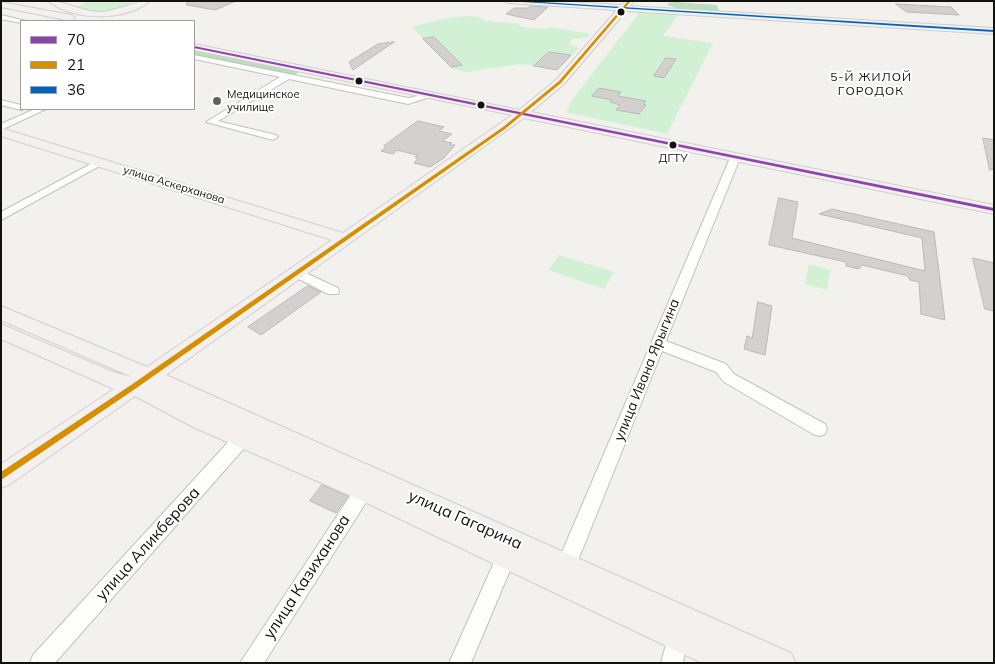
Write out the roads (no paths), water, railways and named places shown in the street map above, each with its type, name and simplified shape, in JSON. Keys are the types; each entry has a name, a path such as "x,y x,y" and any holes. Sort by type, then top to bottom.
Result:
{"main road":[{"path":"52,1 90,15 124,12 146,1"},
{"path":"58,1 88,13 101,14 117,11 140,1"},
{"path":"508,1 632,5 994,31"},
{"path":"1,476 454,165 468,160 529,113 632,5"},
{"path":"14,10 59,20"},
{"path":"14,10 80,20"},
{"path":"120,20 124,12"},
{"path":"195,42 735,158 993,207"},
{"path":"195,46 432,96 529,113 993,207"},
{"name":"улица Аскерханова","path":"1,132 346,239"},
{"path":"1,312 58,338 141,381"},
{"path":"1,331 106,378 141,381"},
{"name":"улица Гагарина","path":"141,381 364,490 507,556 563,573 674,649 735,663"},
{"name":"улица Гагарина","path":"248,432 563,573 781,663"}],"street":[{"path":"195,57 408,101 432,96"},
{"path":"273,137 210,122 286,77"},
{"path":"1,102 20,107"},
{"path":"1,127 34,110"},
{"name":"улица Ивана Ярыгина","path":"563,573 735,158"},
{"path":"1,217 100,162"},
{"path":"296,273 333,291"},
{"path":"658,344 721,368 730,378 820,429"},
{"name":"улица Аликберова","path":"41,663 248,432"},
{"name":"улица Казиханова","path":"251,663 364,490"},
{"path":"460,663 507,556"}],"place":[{"name":"Медицинское училище","path":"217,101"},
{"name":"ДГТУ","path":"673,145"}],"district":[{"name":"5-Й ЖИЛОЙ ГОРОДОК","path":"871,84"}]}
